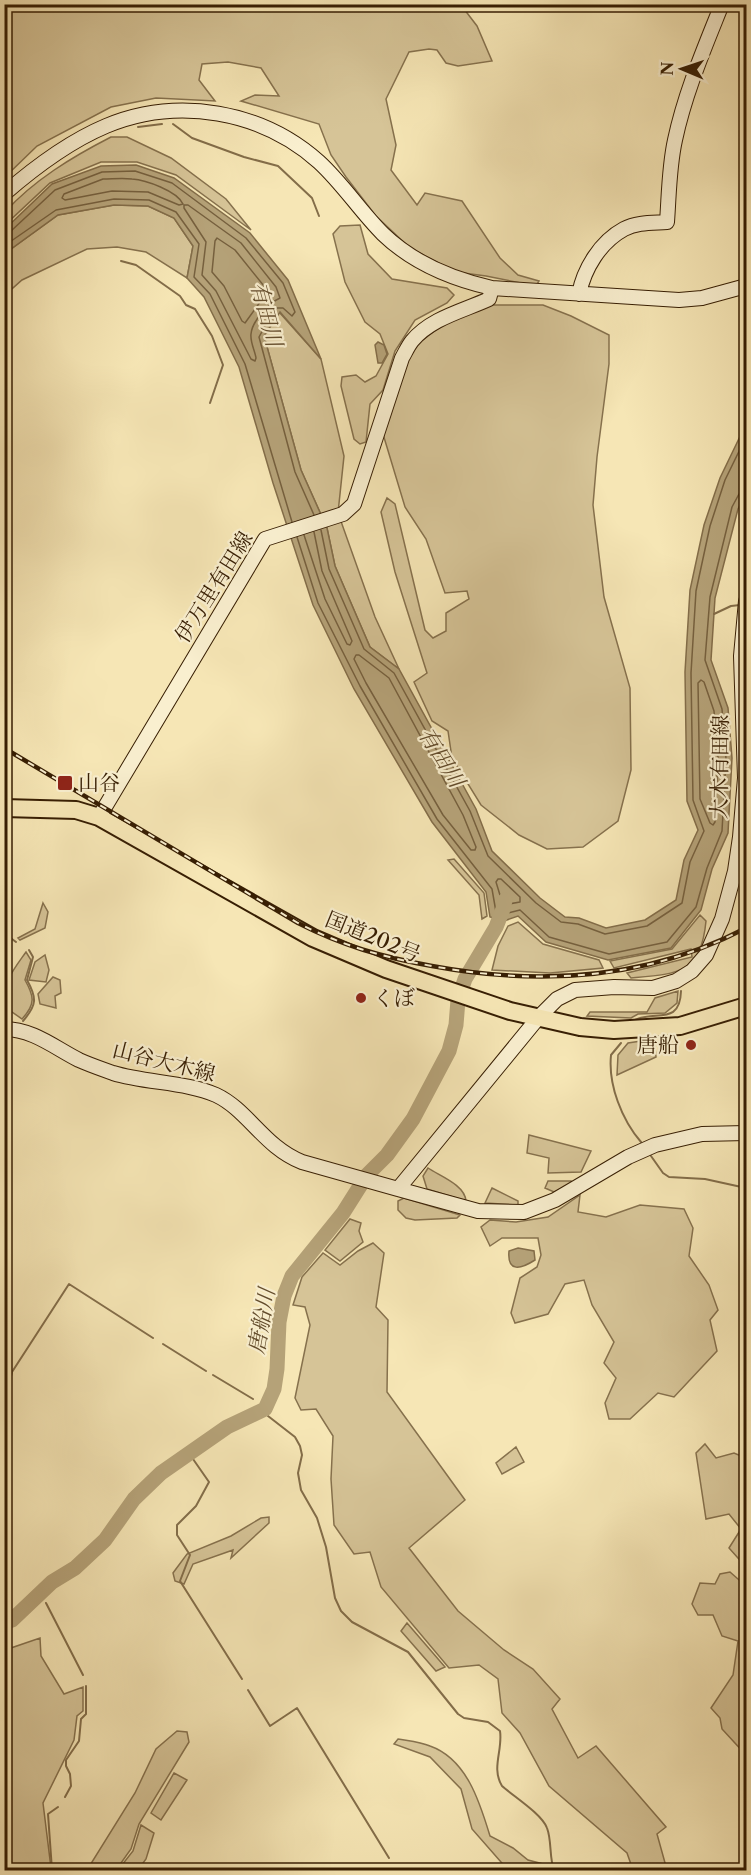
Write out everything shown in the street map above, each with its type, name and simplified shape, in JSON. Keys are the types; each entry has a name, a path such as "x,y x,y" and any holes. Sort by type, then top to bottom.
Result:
{"highway":[{"name":"国道202号","path":"4,808 76,810 99,818 313,938 386,969 474,1000 538,1018 579,1027 614,1030 657,1029 700,1021 747,1006"}],"main road":[{"path":"579,294 588,267 610,241 624,229 642,223 667,222 672,158 686,97 722,4"},
{"path":"4,194 30,171 56,153 107,126 151,113 183,111 220,113 259,125 304,149 337,180 384,234 418,260 451,277 492,288 679,300 702,298 747,285"},
{"name":"伊万里有田線","path":"99,818 265,539 343,514 354,504 402,358 412,341 453,313 489,299 492,288"},
{"name":"大木有田線","path":"538,1018 557,999 575,990 614,987 653,988 676,981 692,971 706,955 722,919 735,872 740,837 745,778 741,656 747,601"},
{"path":"398,1189 538,1018"},
{"name":"山谷大木線","path":"4,1029 31,1034 80,1060 115,1074 202,1090 217,1095 287,1156 478,1211 524,1212 555,1200 628,1157 655,1144 702,1134 747,1133"}],"shaded area":[{"path":"5,5 461,5 477,26 492,61 458,66 446,63 437,50 409,52 386,99 396,145 391,170 417,205 425,193 462,201 500,258 518,275 539,281 536,286 456,272 410,248 376,216 346,177 331,155 319,124 241,101 255,95 279,96 261,68 228,62 202,64 199,80 215,101 156,98 111,107 37,146 5,177"},
{"path":"111,137 127,137 171,158 226,199 251,230 176,175 137,162 101,162 50,183 5,225 5,212 41,179"},
{"path":"114,205 148,206 174,218 193,246 187,278 146,252 117,247 87,249 22,280 5,295 5,256 7,252 58,215"},
{"path":"360,225 368,254 392,279 447,288 454,295 447,303 415,320 395,351 383,390 370,404 366,442 360,444 354,439 341,386 342,377 356,375 365,382 376,376 388,354 380,334 365,322 345,282 333,234 340,226"},
{"path":"490,305 543,305 609,335 609,364 593,505 604,597 630,688 631,770 618,821 583,847 547,849 519,835 481,805 452,758 448,731 432,721 414,682 427,673 395,572 381,512 387,498 395,504 425,630 433,638 446,631 446,613 469,599 467,591 445,593 426,539 405,507 383,434 403,366 417,344 451,319"},
{"path":"279,312 321,359 344,456 338,513 375,617 399,669 370,647 335,566 327,528 301,470 264,336"},
{"path":"454,859 484,893 487,916 482,919 479,895 448,860"},
{"path":"43,903 48,912 45,928 20,940 18,938 35,929"},
{"path":"700,915 706,921 703,939 699,952 684,968 647,977 631,978 627,973 692,957 691,949 614,968 610,961 672,949"},
{"path":"518,922 543,944 599,960 603,968 550,973 492,970 498,946 508,926"},
{"path":"26,952 31,960 25,980 32,1000 30,1009 22,1019 5,1007 5,998 7,983"},
{"path":"45,955 49,970 46,982 29,980 35,962"},
{"path":"53,977 60,980 61,993 55,996 56,1008 40,1004 38,994"},
{"path":"678,991 677,1003 665,1013 638,1014 631,1018 587,1016 590,1012 647,1012 655,998"},
{"path":"654,1039 656,1057 617,1075 618,1055 628,1043"},
{"path":"529,1135 591,1151 581,1172 548,1173 549,1158 527,1153"},
{"path":"428,1168 457,1186 465,1195 466,1201 427,1189 423,1176"},
{"path":"548,1181 571,1181 571,1184 554,1192 545,1188"},
{"path":"492,1188 518,1201 518,1205 485,1203"},
{"path":"580,1195 578,1212 606,1217 640,1205 684,1209 693,1228 689,1256 709,1285 718,1310 710,1320 717,1351 674,1397 658,1393 630,1419 609,1419 605,1403 616,1378 604,1363 614,1342 592,1305 584,1280 565,1284 548,1314 515,1323 511,1313 520,1278 537,1267 541,1255 538,1238 502,1238 490,1246 481,1227 490,1220 516,1222 548,1217"},
{"path":"404,1198 460,1215 457,1218 415,1220 406,1218 398,1210 398,1201"},
{"path":"350,1219 361,1223 359,1231 363,1242 340,1261 325,1250"},
{"path":"373,1243 384,1253 376,1307 388,1320 387,1392 465,1500 409,1548 458,1611 504,1650 533,1669 560,1699 552,1709 578,1758 596,1746 666,1827 657,1834 667,1870 633,1870 627,1853 549,1786 520,1733 502,1713 498,1679 479,1665 449,1668 381,1587 370,1552 354,1554 334,1525 331,1479 333,1436 316,1409 301,1410 295,1398 310,1325 305,1307 293,1305 302,1277 323,1253 340,1265"},
{"path":"705,1444 716,1458 734,1453 746,1458 746,1567 729,1548 741,1529 729,1514 706,1519 696,1453"},
{"path":"516,1447 524,1462 502,1474 496,1463"},
{"path":"269,1517 269,1523 231,1558 233,1550 193,1564 184,1584 175,1581 173,1573 187,1554 231,1536 261,1518"},
{"path":"730,1572 746,1586 746,1718 741,1728 746,1735 746,1755 722,1729 720,1718 711,1708 733,1675 738,1641 722,1636 713,1615 698,1615 692,1604 700,1583 715,1584 720,1574"},
{"path":"407,1623 445,1667 436,1671 401,1631"},
{"path":"40,1638 41,1656 64,1694 83,1687 83,1711 77,1716 74,1740 43,1803 51,1868 49,1870 5,1870 5,1657 11,1648"},
{"path":"177,1731 187,1732 189,1742 139,1824 131,1849 116,1870 87,1870 135,1793 156,1749"},
{"path":"398,1739 430,1746 443,1752 454,1761 463,1771 476,1796 490,1836 513,1848 528,1860 547,1865 551,1870 508,1870 472,1829 461,1789 430,1757 394,1744"},
{"path":"174,1773 187,1780 161,1820 151,1813"},
{"path":"141,1825 154,1833 146,1859 138,1870 118,1870 133,1851"}],"water":[{"name":"有田川","path":"136,165 174,178 250,233 288,280 321,359 280,312 264,336 301,470 327,528 335,566 370,647 399,669 476,809 492,851 540,898 565,917 579,918 606,928 645,920 676,900 684,860 698,830 687,801 685,672 690,590 704,525 720,478 746,424 746,493 738,509 715,598 711,660 728,708 732,758 728,833 712,869 701,910 671,948 608,960 546,942 518,916 504,921 490,917 486,892 432,822 354,689 313,605 273,483 239,367 204,297 187,278 193,246 174,218 148,206 114,205 58,215 7,252 5,256 5,229 52,184 101,166"},
{"path":"378,342 384,345 387,354 382,363 378,363 375,345"},
{"path":"518,1248 534,1251 535,1260 520,1267 513,1266 510,1263 509,1251"}],"waterway":[{"path":"138,127 162,124"},
{"path":"173,124 192,138 244,157 278,166 312,198 319,216"},
{"path":"121,261 136,265 180,296 186,305 195,309 212,336 223,365 210,403"},
{"path":"714,614 731,606 740,605"},
{"name":"唐船川","path":"4,1623 12,1620 52,1582 75,1568 105,1540 134,1499 161,1473 227,1427 265,1409 274,1389 279,1322 284,1296 292,1276 343,1213 367,1175 387,1155 413,1119 449,1051 456,1025 458,1000 465,979 496,927 505,900"},
{"path":"4,933 16,942"},
{"path":"23,1021 34,1001 33,992 27,980 33,957 29,950"},
{"path":"635,1020 671,1013 680,1002 681,991"},
{"path":"4,1064 11,1042"},
{"path":"621,1043 611,1055 614,1090 622,1113 641,1142"},
{"path":"651,1156 663,1173 669,1177 705,1179 746,1188"},
{"path":"4,1406 12,1372 69,1284 153,1338"},
{"path":"163,1344 206,1371"},
{"path":"213,1375 253,1399"},
{"path":"265,1409 268,1416 295,1437 300,1446 302,1455 298,1473 301,1490 317,1518 326,1547 335,1598 341,1611 352,1622 408,1652 458,1714 464,1718 488,1722 500,1731 497,1766 499,1779 502,1786 544,1823 549,1833 554,1870"},
{"path":"193,1452 193,1459 209,1482 196,1506 177,1525 177,1535 190,1555 180,1581 242,1679"},
{"path":"46,1603 83,1675"},
{"path":"65,1797 71,1786 66,1760 79,1741 81,1719 86,1714 86,1686"},
{"path":"248,1690 270,1726 297,1708 389,1858"},
{"path":"52,1870 48,1814 58,1807"}],"railway":[{"path":"4,748 298,923 363,950 396,959 472,972 513,976 592,974 670,959 746,928"}],"place":[{"name":"山谷","path":"65,783"},
{"name":"くぼ","path":"361,998"},
{"name":"唐船","path":"691,1045"}]}
